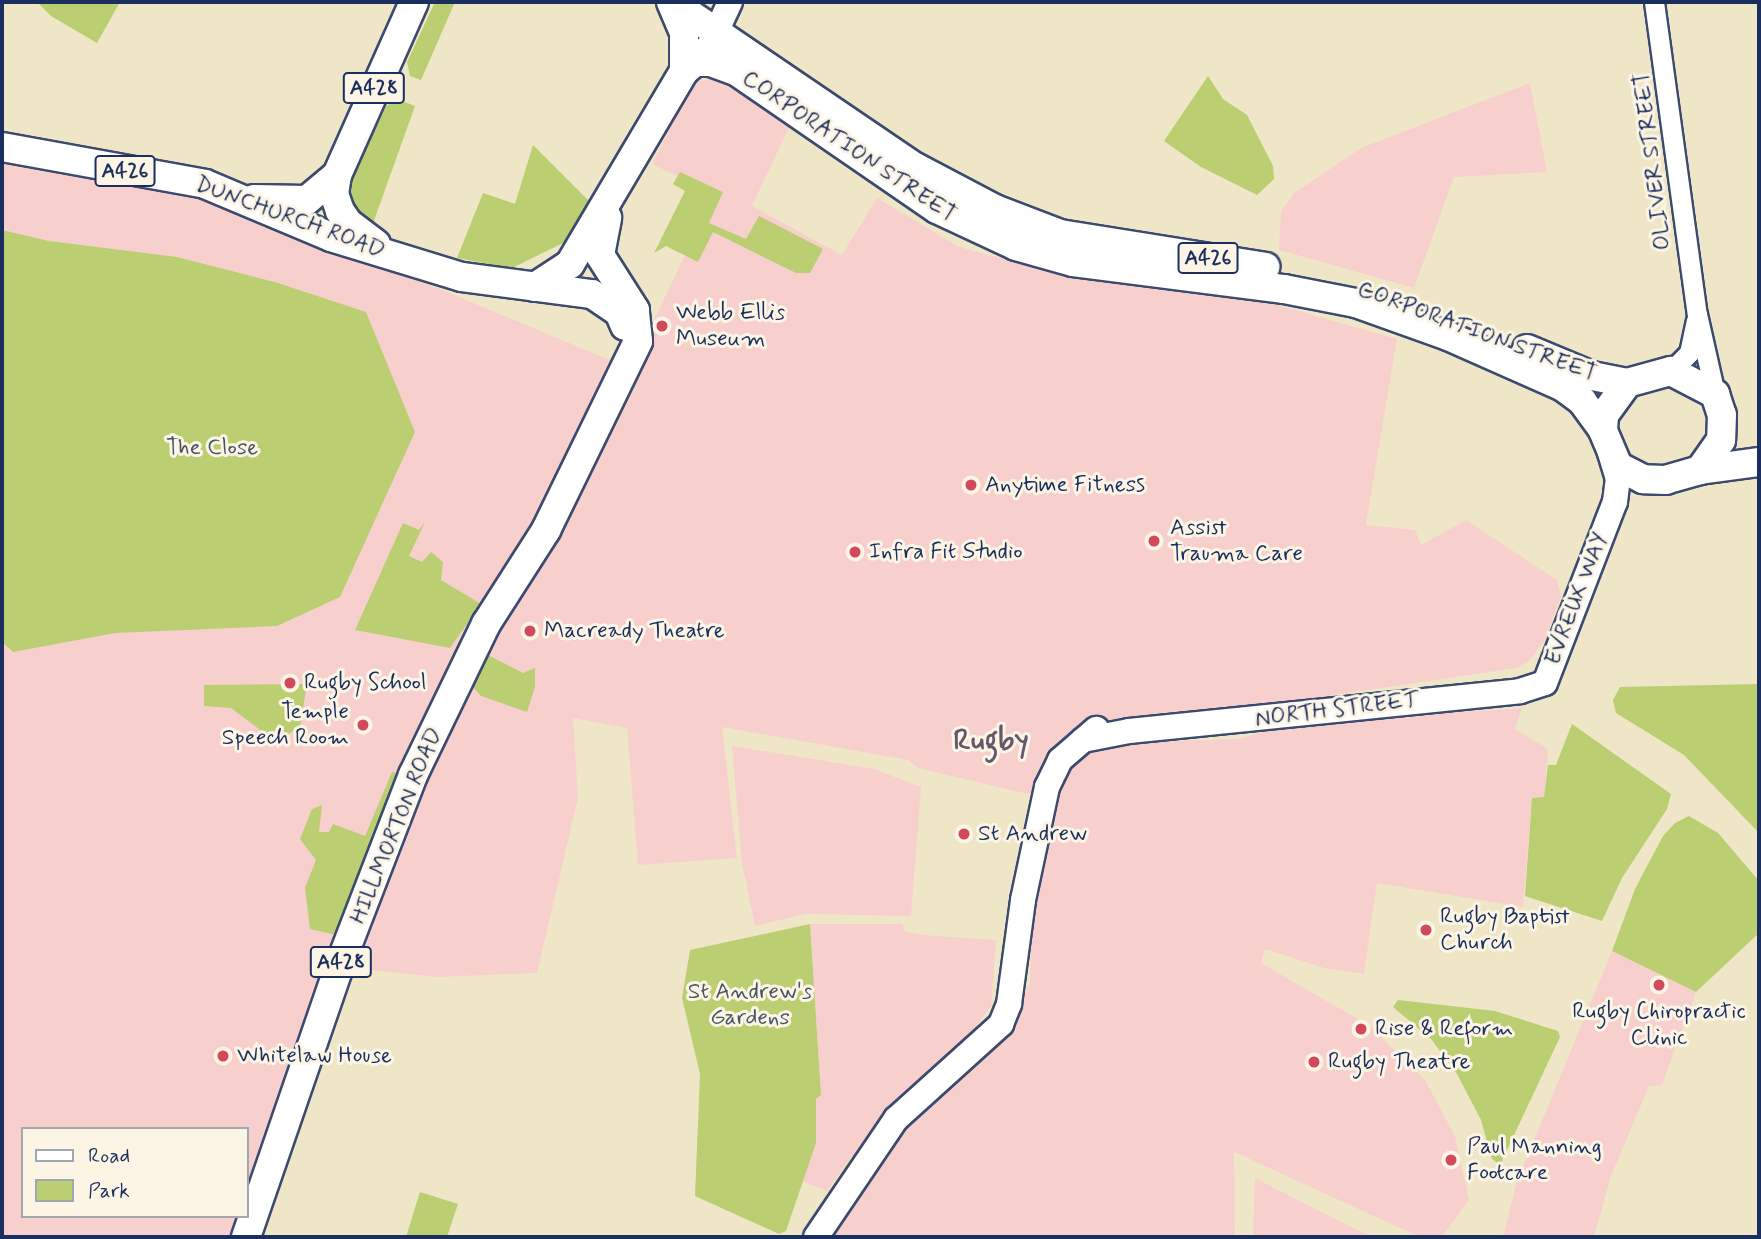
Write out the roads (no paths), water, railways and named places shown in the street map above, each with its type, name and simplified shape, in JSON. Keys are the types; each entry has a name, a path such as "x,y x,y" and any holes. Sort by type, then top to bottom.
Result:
{"highway":[{"name":"A428","path":"390,253 349,225 334,194 337,175 414,2"},
{"name":"A428","path":"627,360 638,341 635,310 607,271 599,247 612,199 689,67 684,33 672,2"},
{"name":"A426","path":"672,2 718,31"},
{"name":"CORPORATION STREET","path":"718,31 915,167 1028,222 1060,234 1351,285 1452,328 1563,387 1582,401 1606,439"},
{"name":"CORPORATION STREET","path":"689,67 726,65 937,209 1016,246 1073,262 1284,289 1356,303 1452,328 1559,364 1627,383"},
{"name":"DUNCHURCH ROAD","path":"2,147 205,184 247,199 294,223 462,277 534,287"},
{"name":"A426","path":"247,199 307,200 337,175"},
{"path":"534,287 570,264 612,199"},
{"name":"A428","path":"534,287 577,290 604,298 624,323 627,360"},
{"name":"HILLMORTON ROAD","path":"246,1237 337,972 413,775 486,624 547,530 627,360"},
{"path":"1606,439 1604,415 1627,383 1671,371 1687,376 1718,405 1741,440 1759,449"},
{"path":"1700,470 1721,440 1718,405"},
{"name":"A426","path":"1606,439 1618,466 1634,474 1667,480 1700,470 1759,463"}],"main road":[{"name":"A428","path":"689,67 718,31 730,2"},
{"name":"EVREUX WAY","path":"1545,683 1610,515 1618,479 1606,439"},
{"name":"EVREUX WAY","path":"1610,515 1631,495 1667,480"},
{"name":"NORTH STREET","path":"816,1237 896,1119 1001,1024 1009,1004 1023,900 1047,787 1060,760 1083,740 1129,731 1520,691 1545,683"}],"street":[{"name":"OLIVER STREET","path":"1654,2 1698,314 1718,405"},
{"name":"OLIVER STREET","path":"1671,371 1689,353 1698,314"}],"place":[{"name":"Webb Ellis Museum","path":"662,326"},
{"name":"Anytime Fitness","path":"971,485"},
{"name":"Assist Trauma Care","path":"1154,541"},
{"name":"Infra Fit Studio","path":"855,552"},
{"name":"Macready Theatre","path":"530,631"},
{"name":"Rugby School","path":"290,683"},
{"name":"Temple Speech Room","path":"363,725"},
{"name":"St Andrew","path":"964,834"},
{"name":"Rugby Baptist Church","path":"1426,930"},
{"name":"Rugby Chiropractic Clinic","path":"1659,985"},
{"name":"Rise & Reform","path":"1361,1029"},
{"name":"Whitelaw House","path":"223,1056"},
{"name":"Rugby Theatre","path":"1314,1062"},
{"name":"Paul Manning Footcare","path":"1451,1160"}],"district":[{"name":"Rugby","path":"991,741"}],"park label":[{"name":"The Close","path":"212,448"},
{"name":"St Andrew's Gardens","path":"750,1005"}]}
